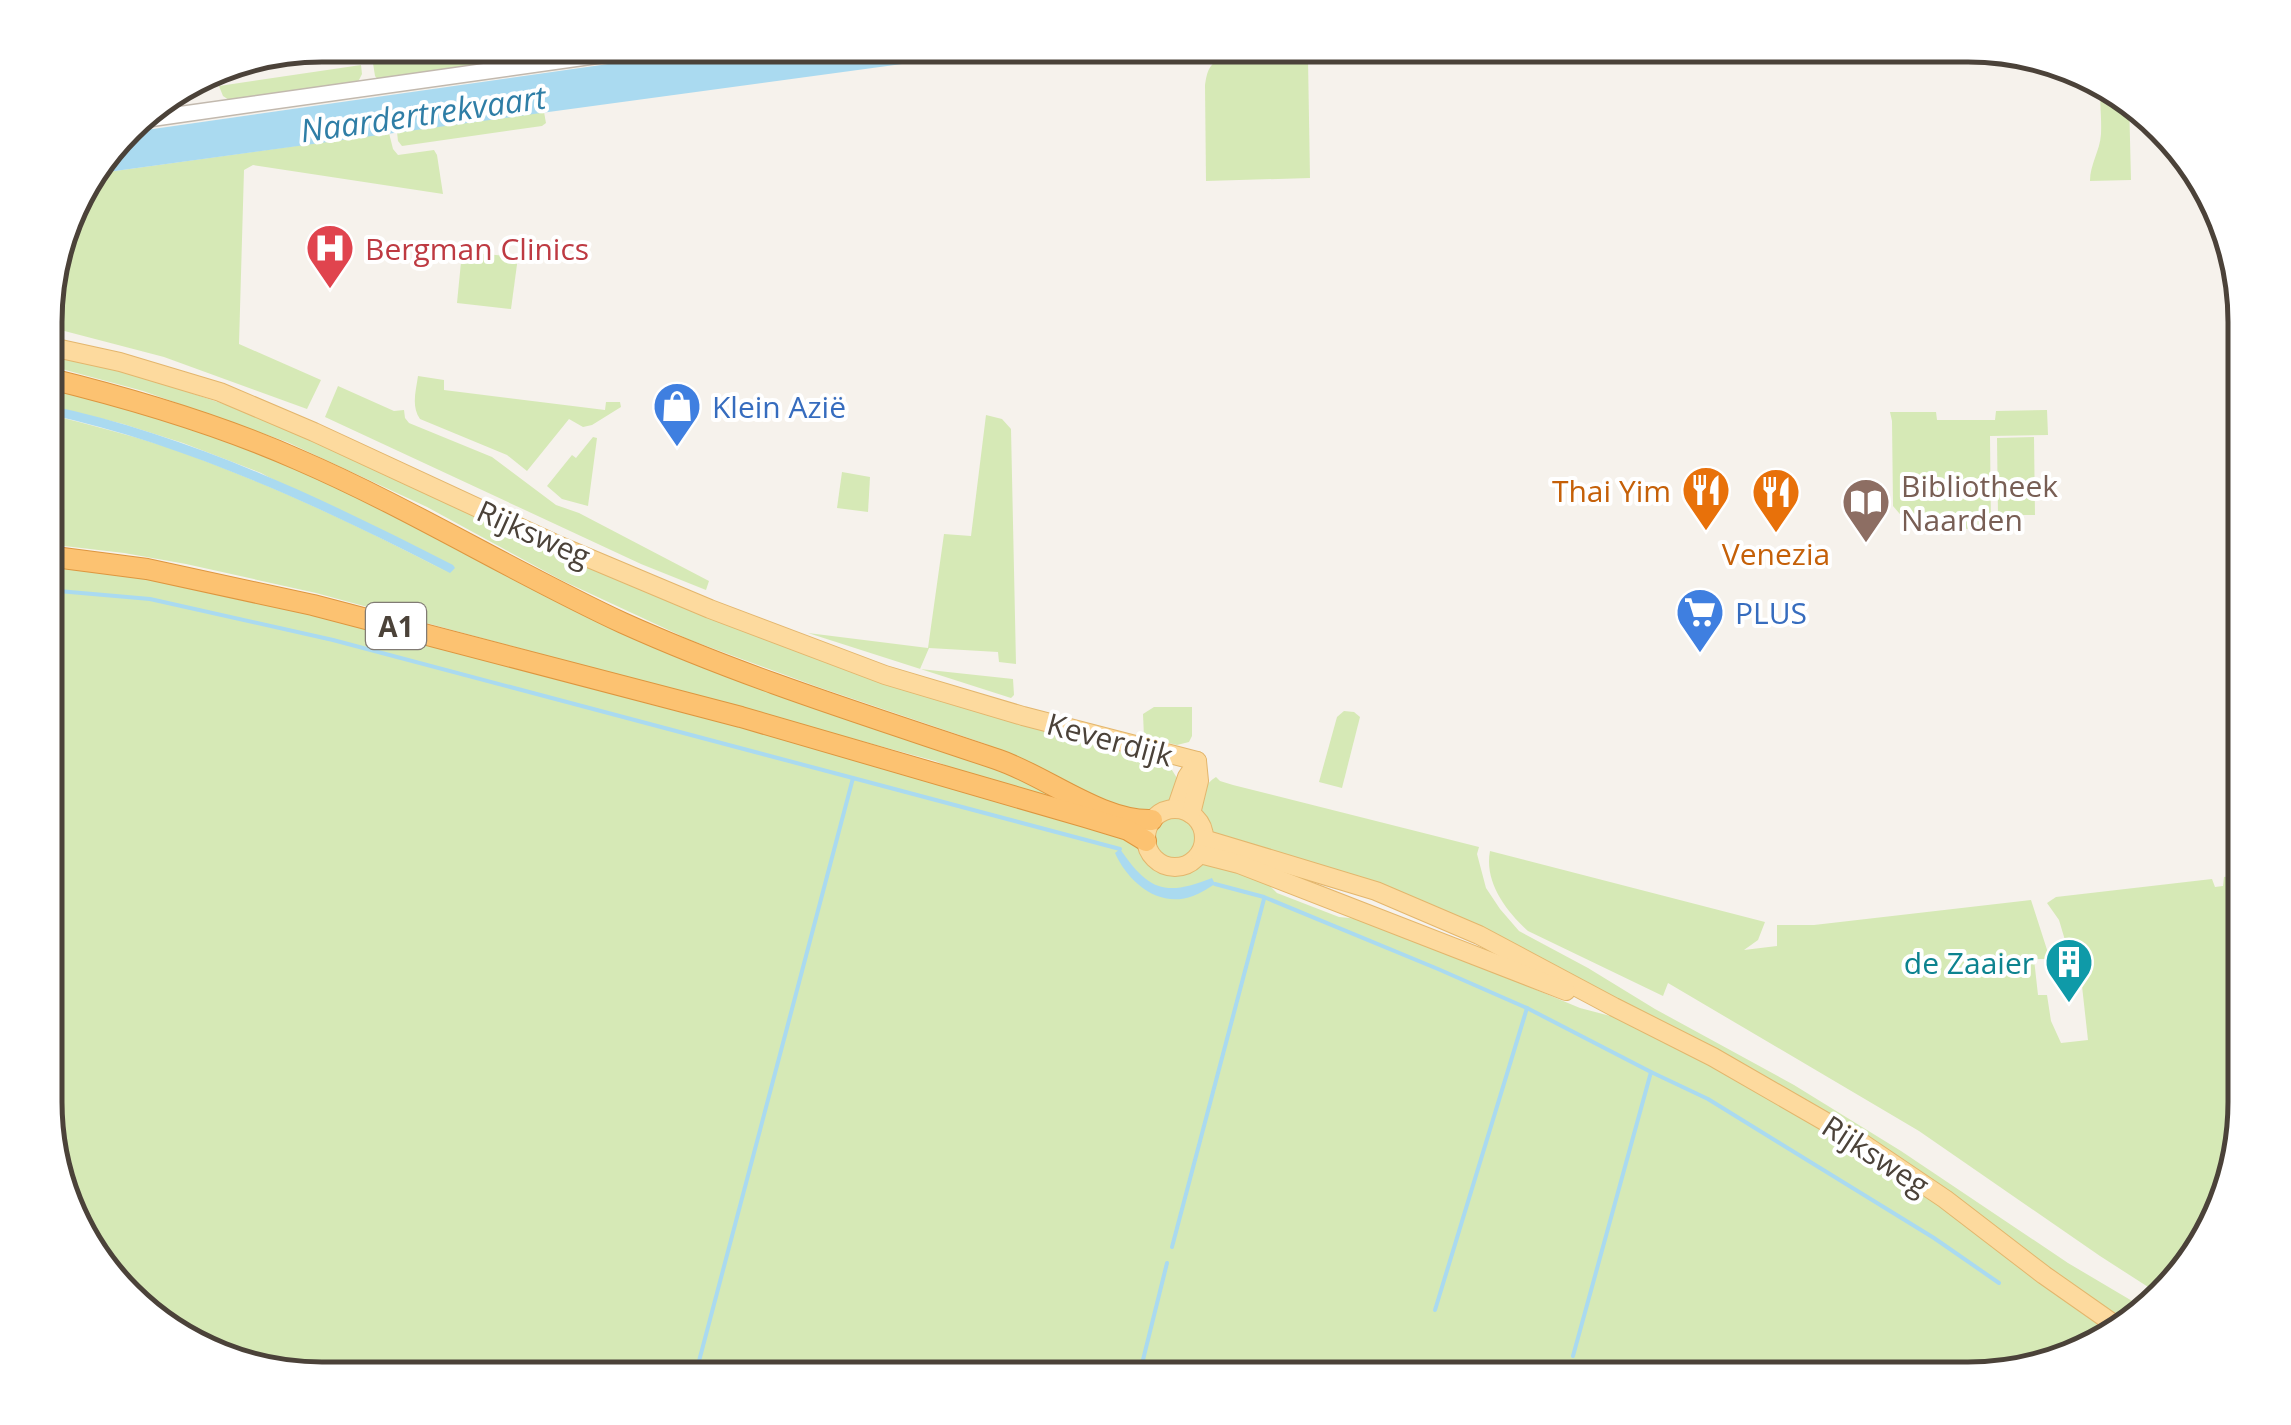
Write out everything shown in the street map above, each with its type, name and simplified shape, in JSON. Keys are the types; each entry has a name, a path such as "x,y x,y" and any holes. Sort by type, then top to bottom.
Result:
{"highway":[{"path":"62,382 247,438 366,492 494,556 552,590 688,651 806,696 1014,765 1149,831"},
{"name":"A1","path":"62,558 147,569 313,604 759,722 1128,830 1149,831"}],"main road":[{"name":"Rijksweg","path":"62,349 220,392 560,546 710,609 886,676 1023,716"},
{"name":"Keverdijk","path":"1023,716 1197,762 1187,777 1184,812"},
{"path":"1184,812 1203,830 1202,847 1192,862 1172,868 1153,858 1149,831 1161,813 1184,812"},
{"name":"Rijksweg","path":"1202,847 1614,1007 1714,1057 1859,1140 2109,1321"}],"street":[{"path":"164,116 543,63"}],"green space":[{"path":"373,63 498,63 379,81"},
{"path":"1308,63 1310,178 1206,181 1205,85 1211,65"},
{"path":"361,65 357,84 232,102 223,96 219,86"},
{"path":"2101,99 2129,118 2131,180 2090,181 2101,134"},
{"path":"544,112 546,123 542,126 402,146 398,141 397,132"},
{"path":"389,133 398,155 434,150 443,194 253,165 244,170 239,344 321,380 307,409 164,357 62,330 71,255 82,223 111,171"},
{"path":"462,252 518,257 511,309 457,303"},
{"path":"62,356 239,409 335,448 504,529 1080,739 1170,767 1177,778 1170,802 1145,814 1076,793 986,744 690,640 561,580 427,507 287,442 143,391 62,369"},
{"path":"418,376 444,380 444,390 605,410 606,402 620,402 621,407 592,425 583,427 569,419 527,471 507,455 420,419 415,404"},
{"path":"338,386 394,411 404,410 409,423 492,457 556,505 579,513 709,581 706,590 641,564 325,417"},
{"path":"62,390 133,408 246,447 337,486 560,598 991,762 1081,805 998,787 935,761 316,593 186,564 62,546 62,418 152,442 239,474 449,573 261,473 123,424 62,409"},
{"path":"2047,410 2048,435 1990,436 1991,528 1929,530 1917,534 1893,506 1890,412 1936,412 1937,420 1995,420 1996,411"},
{"path":"986,415 1002,419 1011,429 1016,664 999,662 998,652 929,648 920,669 808,633 928,648 944,534 971,536"},
{"path":"593,437 597,438 588,506 562,499 547,486"},
{"path":"2034,437 2035,515 1998,515 1997,438"},
{"path":"842,472 870,477 868,512 837,508"},
{"path":"62,567 149,579 355,624 700,711 1139,842 1151,862 1169,873 1185,872 1209,862 1266,882 1277,893 1339,917 1369,920 1580,1008 1618,1018 1786,1107 1913,1185 2101,1326 2036,1354 1986,1362 322,1362 255,1354 223,1343 178,1319 127,1274 89,1217 67,1153 62,1102"},
{"path":"921,669 1013,679 1014,695 1011,698"},
{"path":"1154,707 1192,707 1189,742 1177,745 1144,737 1143,714"},
{"path":"1344,711 1360,717 1342,788 1319,782 1337,717"},
{"path":"1216,777 1233,785 1479,847 1477,854 1486,888 1519,931 1794,1085 2134,1302 2116,1316 1938,1189 1498,939 1214,837 1202,806 1209,783"},
{"path":"1175,818 1190,824 1196,839 1190,854 1175,860 1160,854 1154,839 1160,824"},
{"path":"1490,851 1765,922 1758,940 1744,950 1777,946 1777,925 1814,925 2031,900 2050,959 2034,959 2038,995 2047,995 2051,1021 2061,1043 2088,1040 2081,977 2076,977 2059,920 2047,903 2056,897 2212,879 2215,887 2223,886 2224,877 2228,876 2228,1120 2224,1153 2202,1217 2175,1261 2150,1288 1919,1131 1668,983 1663,996 1528,931 1498,895 1489,863"}],"water":[{"name":"Naardertrekvaart","path":"616,63 910,63 111,172 148,130"},
{"path":"62,409 205,451 355,516 455,568 450,573 253,480 62,418"},
{"path":"1120,849 1140,874 1159,886 1182,887 1212,878 1215,884 1180,899 1157,896 1128,874 1115,853"}],"waterway":[{"path":"62,591 150,599 333,640 853,778"},
{"path":"699,1362 853,778 1120,849"},
{"path":"1215,884 1264,897 1438,969 1527,1008 1651,1072"},
{"path":"1172,1247 1264,899"},
{"path":"1435,1310 1527,1008"},
{"path":"1573,1356 1651,1072 1708,1099 1934,1238 1999,1283"},
{"path":"1142,1362 1167,1263"}],"place":[{"name":"Bergman Clinics","path":"330,290"},
{"name":"Klein Azië","path":"677,448"},
{"name":"Thai Yim","path":"1706,532"},
{"name":"Venezia","path":"1776,534"},
{"name":"Bibliotheek Naarden","path":"1866,544"},
{"name":"PLUS","path":"1700,654"},
{"name":"de Zaaier","path":"2069,1004"}]}
